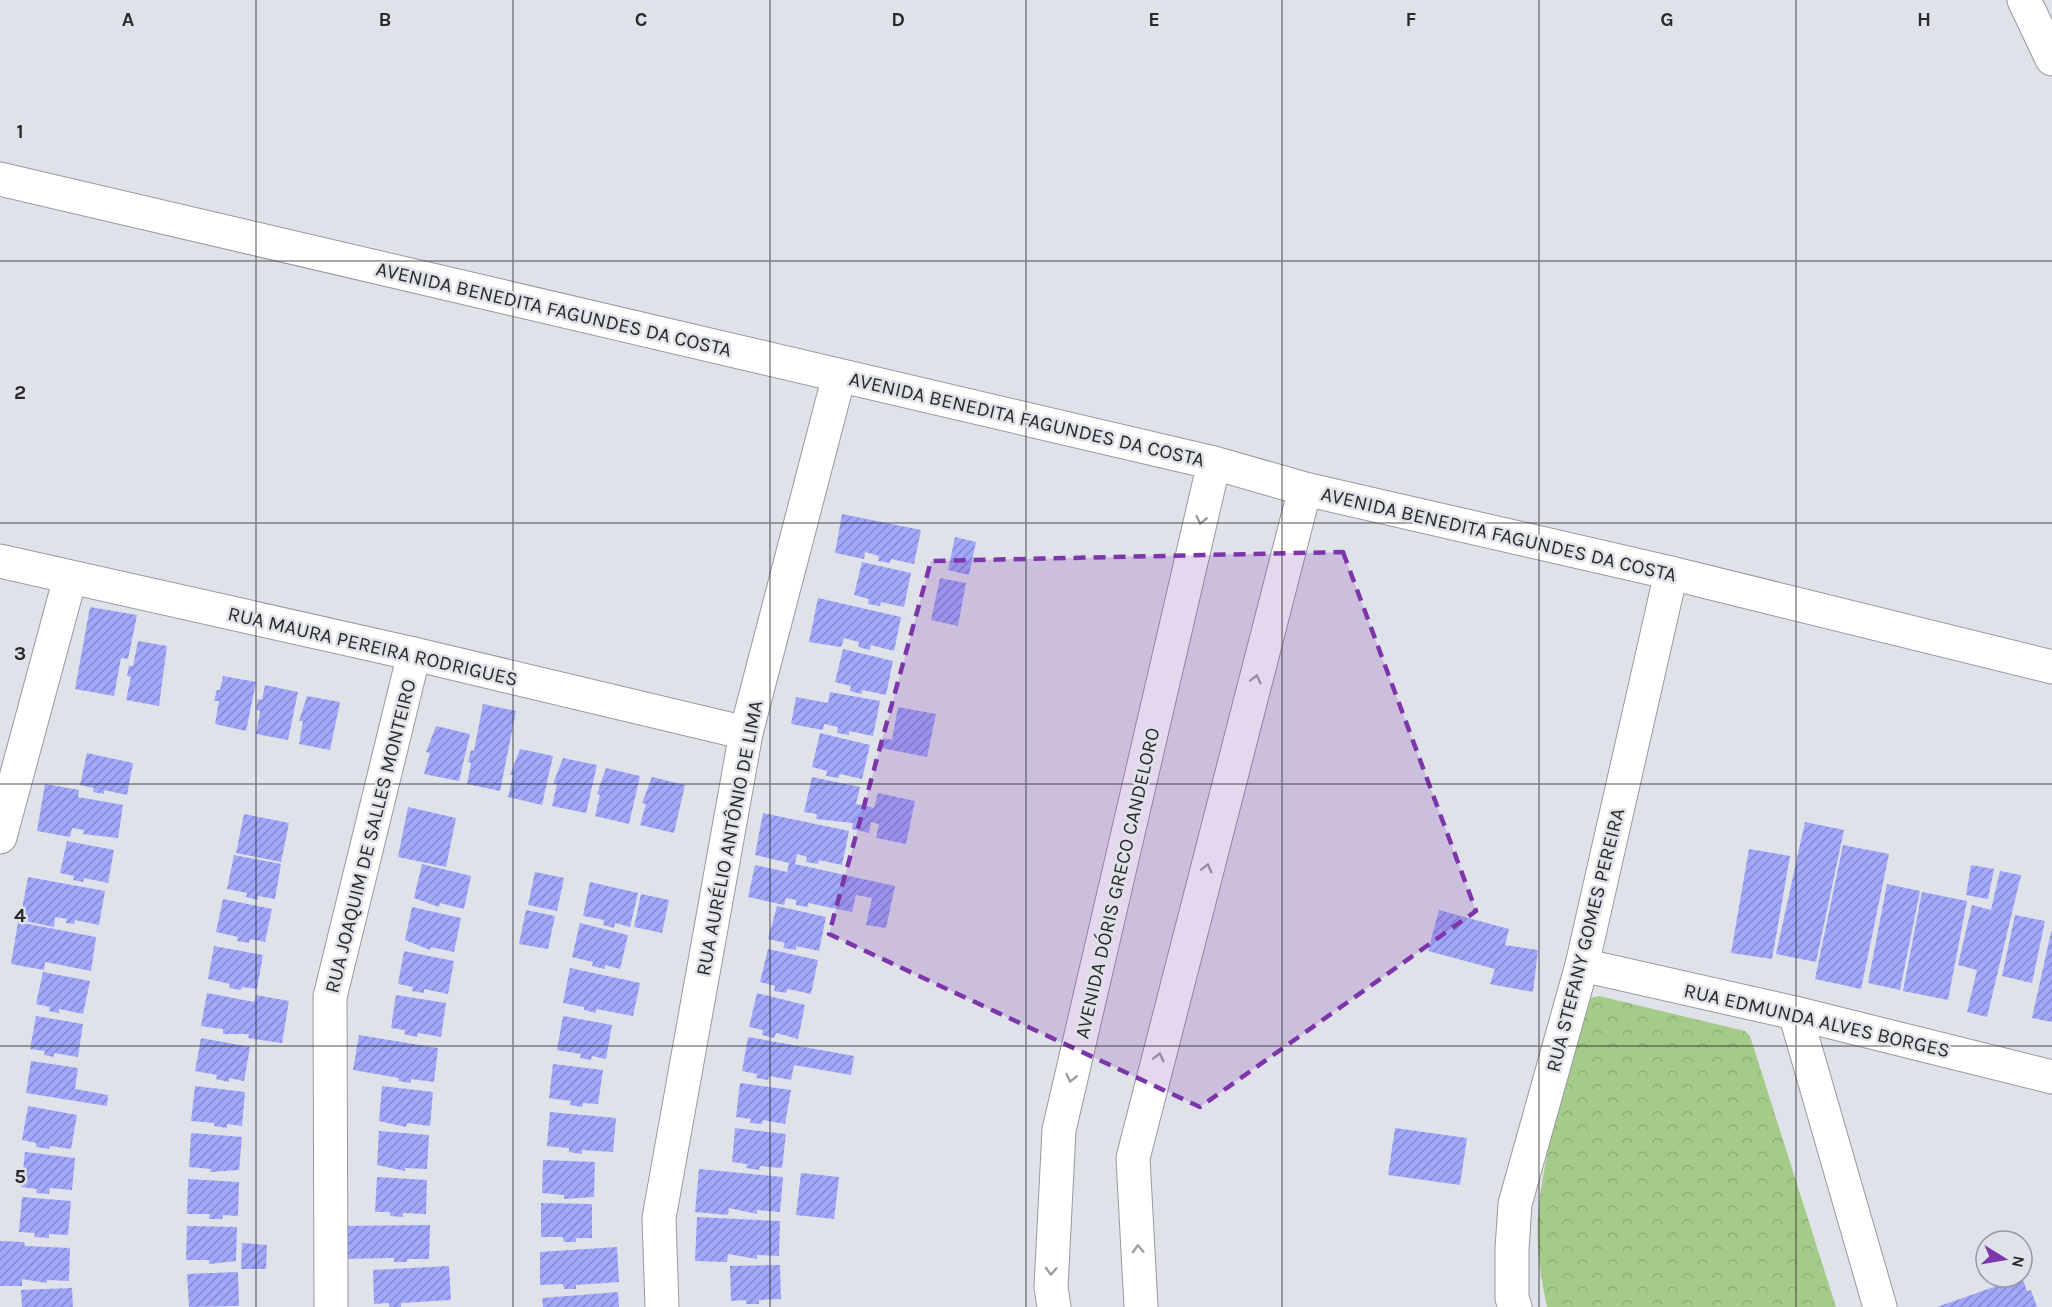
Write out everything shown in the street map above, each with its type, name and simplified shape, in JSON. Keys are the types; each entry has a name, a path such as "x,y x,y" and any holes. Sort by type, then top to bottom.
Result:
{"street":[{"path":"2024,0 2052,59"},
{"name":"AVENIDA BENEDITA FAGUNDES DA COSTA","path":"0,178 1215,463 1305,489 1671,573 2052,667"},
{"name":"RUA AURÉLIO ANTÔNIO DE LIMA","path":"662,1307 659,1218 746,733 839,376"},
{"name":"AVENIDA DÓRIS GRECO CANDELORO","path":"1054,1307 1051,1287 1059,1130 1215,463"},
{"path":"1141,1307 1133,1158 1305,489"},
{"name":"RUA MAURA PEREIRA RODRIGUES","path":"0,561 414,654 746,733"},
{"name":"RUA STEFANY GOMES PEREIRA","path":"1515,1307 1512,1298 1512,1249 1515,1204 1582,965 1671,573"},
{"path":"0,837 70,578"},
{"name":"RUA JOAQUIM DE SALLES MONTEIRO","path":"331,1307 330,997 414,654"},
{"name":"RUA EDMUNDA ALVES BORGES","path":"1582,965 1795,1012 2052,1077"},
{"path":"1795,1012 1880,1307"}],"highlighted area":[{"path":"1343,552 1476,911 1200,1107 829,934 931,561"}],"green space":[{"path":"1599,996 1745,1031 1750,1036 1836,1307 1547,1307 1538,1245 1542,1181 1585,1004 1590,998"}],"building":[{"path":"842,514 921,530 914,564 891,559 890,563 878,561 879,556 865,552 864,559 835,553"},
{"path":"955,537 976,542 969,575 948,570"},
{"path":"862,562 911,573 904,607 881,602 880,606 868,604 869,599 854,595"},
{"path":"940,578 966,583 958,626 931,620"},
{"path":"818,598 901,617 894,651 871,645 870,650 858,647 859,642 844,638 841,647 809,642"},
{"path":"90,607 137,615 128,659 121,658 114,696 75,689"},
{"path":"138,641 167,646 159,706 126,700 131,677 127,676 129,666 133,666"},
{"path":"843,649 893,661 886,695 863,690 861,694 850,691 851,686 835,682"},
{"path":"223,676 256,682 246,731 215,724 219,701 214,701 217,690 220,690"},
{"path":"265,685 298,692 288,740 256,734 260,711 256,710 258,699 262,700"},
{"path":"830,692 880,701 873,736 849,731 849,735 837,733 838,727 824,724 823,730 791,724 796,697 828,703"},
{"path":"307,696 340,702 330,750 299,744 303,721 299,721"},
{"path":"483,704 516,711 500,791 467,784 471,763 468,762 471,750 474,751"},
{"path":"898,707 936,714 927,757 881,748 883,738 892,740"},
{"path":"436,726 470,734 459,781 424,774 430,753 426,752"},
{"path":"820,733 870,745 862,779 840,774 838,778 826,776 827,771 812,767"},
{"path":"520,749 553,756 542,805 508,797 513,775 510,775"},
{"path":"87,753 133,763 127,795 104,790 104,794 93,792 94,788 80,785"},
{"path":"563,758 597,765 586,813 552,806 557,784 553,784"},
{"path":"606,768 640,776 629,824 595,816 600,795 597,794"},
{"path":"652,777 685,785 674,833 640,825 646,804 642,803"},
{"path":"812,777 860,787 856,804 874,808 878,793 915,801 906,844 876,838 879,824 871,822 869,833 852,829 853,823 816,819 817,814 804,812"},
{"path":"45,784 79,790 78,797 123,805 118,838 83,834 84,830 72,828 70,837 37,831"},
{"path":"408,807 456,818 446,867 398,857"},
{"path":"763,813 849,831 842,865 819,860 818,864 806,862 807,857 797,854 795,864 895,886 886,928 866,925 872,898 856,895 852,912 808,903 808,907 796,905 796,900 786,898 784,905 748,897 755,865 787,872 789,863 755,855"},
{"path":"244,814 289,823 281,862 236,853"},
{"path":"1805,822 1844,830 1816,962 1776,954"},
{"path":"67,841 114,850 108,883 84,878 83,882 73,880 74,876 60,873"},
{"path":"1843,845 1889,854 1861,989 1815,979"},
{"path":"1749,849 1790,856 1772,959 1731,953"},
{"path":"234,855 281,864 275,899 258,896 258,900 246,897 247,893 227,889"},
{"path":"422,864 471,876 464,909 440,903 439,907 414,898"},
{"path":"1971,865 1994,869 1988,899 1966,895"},
{"path":"2000,871 2021,875 1987,1017 1967,1012 1977,970 1958,965 1972,905 1991,910"},
{"path":"535,872 564,878 557,911 528,905"},
{"path":"28,877 105,891 99,925 75,920 74,924 66,923 67,919 55,917 54,927 20,920"},
{"path":"590,882 638,893 630,927 615,923 614,928 603,925 604,920 583,916"},
{"path":"1887,884 1920,891 1900,990 1868,983"},
{"path":"1922,892 1967,901 1948,1000 1903,991"},
{"path":"641,894 669,900 662,933 634,927"},
{"path":"223,899 272,909 265,942 250,939 249,943 237,941 238,937 216,932"},
{"path":"777,906 826,917 819,951 796,946 796,950 783,948 785,943 768,939"},
{"path":"412,907 461,918 454,952 431,947 430,950 405,940"},
{"path":"526,910 555,916 548,949 519,944"},
{"path":"1439,910 1509,929 1505,945 1538,950 1533,992 1490,984 1495,969 1428,951"},
{"path":"2015,915 2045,921 2032,983 2002,976"},
{"path":"18,922 96,937 91,971 45,962 44,970 11,964"},
{"path":"580,923 628,935 620,969 605,965 605,969 592,966 593,962 572,957"},
{"path":"2052,932 2052,1022 2032,1018"},
{"path":"214,946 263,955 257,989 229,988 230,984 208,979"},
{"path":"768,949 818,960 811,994 788,989 786,993 774,991 775,986 760,982"},
{"path":"404,951 454,961 448,994 424,989 424,993 412,991 413,987 398,984"},
{"path":"570,968 640,983 633,1016 596,1009 596,1013 584,1010 584,1007 563,1003"},
{"path":"43,972 90,981 83,1014 59,1009 59,1013 49,1011 50,1007 36,1004"},
{"path":"207,993 254,1002 256,995 289,1001 282,1043 248,1038 249,1034 223,1034 223,1029 201,1026"},
{"path":"757,993 805,1005 798,1039 776,1033 774,1038 762,1035 763,1030 749,1027"},
{"path":"396,995 446,1003 441,1037 418,1033 417,1037 404,1034 405,1030 391,1028"},
{"path":"36,1016 83,1024 78,1057 54,1053 54,1057 44,1055 45,1051 30,1049"},
{"path":"563,1016 612,1025 606,1059 592,1056 591,1060 580,1058 581,1054 557,1050"},
{"path":"359,1035 438,1048 434,1082 411,1079 411,1083 398,1081 399,1078 353,1070"},
{"path":"748,1037 854,1056 851,1075 794,1065 791,1080 769,1076 768,1080 756,1078 757,1074 742,1071"},
{"path":"201,1038 250,1047 244,1081 229,1078 229,1082 216,1079 217,1075 195,1071"},
{"path":"31,1061 78,1068 75,1089 108,1095 107,1106 26,1093"},
{"path":"553,1064 603,1070 598,1104 583,1103 582,1107 570,1105 571,1101 549,1098"},
{"path":"740,1083 791,1090 785,1124 763,1120 762,1124 750,1123 751,1119 736,1117"},
{"path":"195,1086 245,1092 242,1126 227,1124 227,1128 214,1126 214,1123 191,1121"},
{"path":"382,1086 433,1092 430,1126 407,1123 406,1127 379,1121"},
{"path":"28,1106 77,1115 71,1149 36,1147 36,1143 22,1140"},
{"path":"550,1112 616,1118 613,1152 582,1150 582,1154 569,1152 569,1148 547,1146"},
{"path":"735,1128 786,1134 782,1168 760,1166 759,1170 746,1168 747,1164 732,1162"},
{"path":"1395,1128 1467,1138 1460,1185 1388,1175"},
{"path":"379,1131 429,1135 427,1169 405,1168 405,1171 377,1165"},
{"path":"191,1133 242,1137 239,1170 210,1172 211,1169 189,1167"},
{"path":"25,1152 75,1158 72,1190 50,1188 49,1194 36,1193 37,1189 21,1187"},
{"path":"543,1160 595,1162 594,1197 564,1199 564,1195 542,1193"},
{"path":"699,1169 783,1177 780,1212 757,1210 757,1214 729,1208 728,1215 695,1212"},
{"path":"801,1173 839,1177 834,1219 796,1215"},
{"path":"377,1177 427,1180 426,1214 403,1213 403,1217 390,1216 390,1212 375,1212"},
{"path":"188,1179 239,1182 238,1216 223,1215 222,1219 209,1219 210,1214 187,1214"},
{"path":"22,1197 71,1201 68,1235 49,1234 49,1238 34,1237 35,1233 19,1232"},
{"path":"541,1203 592,1204 592,1238 576,1238 576,1242 564,1242 563,1237 541,1237"},
{"path":"697,1217 780,1221 779,1256 757,1255 757,1259 728,1254 727,1262 695,1261"},
{"path":"430,1225 429,1259 407,1259 407,1262 394,1262 394,1258 344,1259 343,1226"},
{"path":"187,1226 237,1227 236,1261 209,1264 209,1260 186,1260"},
{"path":"0,1241 24,1242 25,1246 70,1248 69,1281 47,1280 47,1283 22,1279 22,1286 0,1286"},
{"path":"242,1243 267,1245 266,1269 241,1269"},
{"path":"617,1247 619,1282 576,1285 576,1289 564,1289 563,1284 540,1285 540,1252"},
{"path":"780,1265 781,1299 759,1300 759,1304 746,1304 746,1300 731,1301 730,1266"},
{"path":"449,1266 451,1300 401,1303 401,1307 389,1307 389,1303 374,1304 373,1270"},
{"path":"238,1272 239,1306 189,1307 187,1274"},
{"path":"72,1288 73,1307 22,1307 21,1290"},
{"path":"1988,1289 2026,1289 2027,1291 2031,1290 2037,1307 1937,1307"},
{"path":"618,1292 619,1307 543,1307 542,1298"}]}
